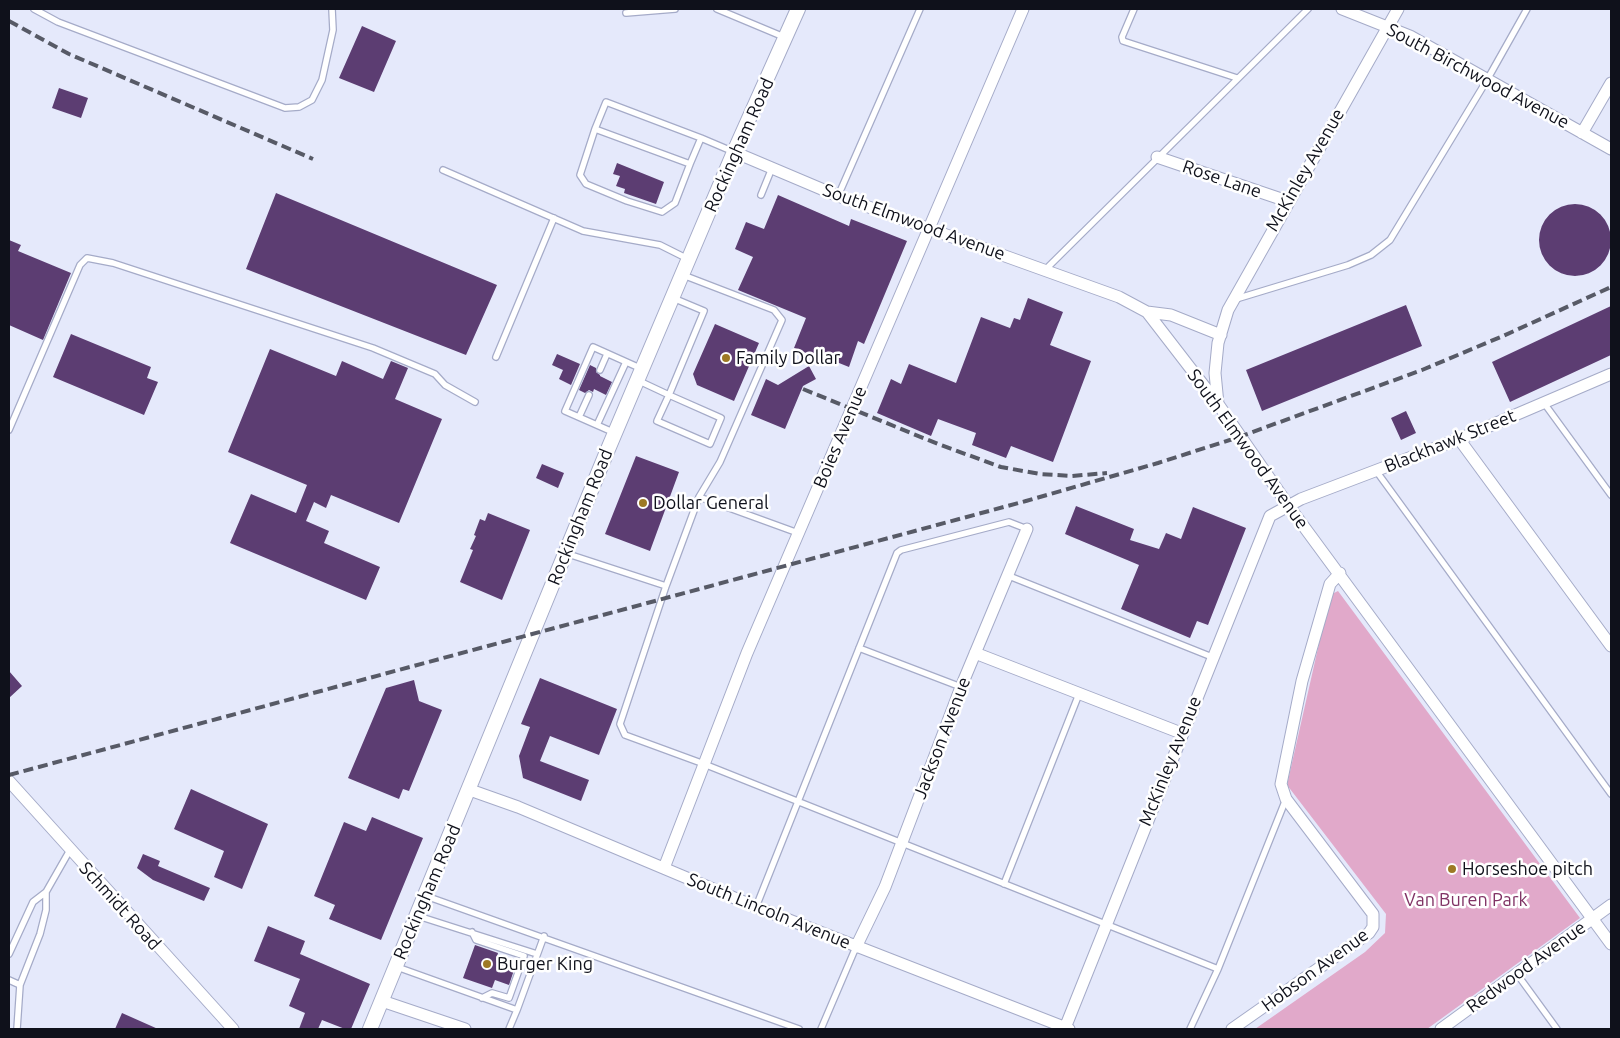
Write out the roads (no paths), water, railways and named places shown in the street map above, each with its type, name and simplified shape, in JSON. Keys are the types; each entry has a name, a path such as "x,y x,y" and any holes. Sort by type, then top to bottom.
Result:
{"street":[{"name":"Rockingham Road","path":"370,1029 470,790 614,433 734,152 798,9"},
{"name":"Boies Avenue","path":"664,868 747,653 931,228 1023,9"},
{"name":"South Birchwood Avenue","path":"1342,9 1410,36 1611,149"},
{"name":"McKinley Avenue","path":"1218,404 1215,373 1221,335 1232,300 1398,9"},
{"path":"1582,133 1611,83"},
{"name":"South Elmwood Avenue","path":"734,152 838,196 1119,297 1147,312 1218,404 1288,505 1340,573 1611,944"},
{"name":"Rose Lane","path":"1158,156 1287,201"},
{"path":"1147,312 1171,315 1221,335"},
{"name":"Blackhawk Street","path":"1288,505 1459,439 1611,374"},
{"path":"1459,439 1611,646"},
{"name":"McKinley Avenue","path":"1067,1028 1105,925 1181,733 1270,516 1288,505"},
{"name":"Jackson Avenue","path":"856,947 885,887 961,687 1009,576 1027,529"},
{"path":"1286,799 1281,784 1302,680 1330,584 1340,573"},
{"path":"975,653 1181,733"},
{"name":"Schmidt Road","path":"9,781 233,1029"},
{"name":"South Lincoln Avenue","path":"470,790 518,807 856,947 1067,1028"},
{"name":"Hobson Avenue","path":"1232,1029 1369,933 1373,928 1373,914 1286,799"},
{"name":"Redwood Avenue","path":"1445,1028 1611,905"},
{"path":"382,1001 465,1029"}],"lane":[{"path":"34,9 58,22 285,108 299,107 312,100 322,80 333,30 332,9"},
{"path":"626,13 675,9"},
{"path":"716,9 786,38"},
{"path":"838,196 920,9"},
{"path":"1134,9 1122,37 1123,41 1237,78"},
{"path":"1045,270 1308,9"},
{"path":"1232,300 1348,265 1371,255 1390,240 1487,80 1527,9"},
{"path":"701,138 675,203 662,212 627,201 586,184 580,174 606,102 701,138 734,152"},
{"path":"595,129 690,164"},
{"path":"761,195 772,168"},
{"path":"443,170 583,231 660,245 689,260"},
{"path":"496,357 554,218"},
{"path":"9,430 80,266 87,258 114,263 373,348 435,374 445,385 475,402"},
{"path":"682,275 774,310 782,320 720,462 699,497 666,586 620,724 625,735 799,801 1218,969"},
{"path":"614,433 565,411 593,347 626,362 640,375 669,395 721,418 710,444 658,421 669,395 704,312 672,298"},
{"path":"600,370 607,354"},
{"path":"597,425 626,362"},
{"path":"580,417 589,395"},
{"path":"1544,403 1611,496"},
{"path":"1377,472 1611,794"},
{"path":"699,497 799,533"},
{"path":"756,907 897,553 901,550 1009,522 1027,529"},
{"path":"565,553 666,586"},
{"path":"1009,576 1212,657"},
{"path":"859,648 961,687"},
{"path":"1004,884 1079,694"},
{"path":"1190,1029 1218,969 1286,799"},
{"path":"9,954 33,902 46,892 70,850"},
{"path":"16,1029 20,985 40,934 46,910 46,892"},
{"path":"426,896 544,936 799,1029"},
{"path":"418,916 537,954"},
{"path":"472,932 476,940 524,956 509,998 492,993 482,998"},
{"path":"509,1029 544,936"},
{"path":"820,1029 856,947"},
{"path":"396,967 517,1010"},
{"path":"1517,974 1557,1029"},
{"path":"9,980 20,985"}],"railway":[{"path":"9,21 69,54 313,159"},
{"path":"9,775 1026,501 1158,463 1239,437 1422,370 1611,287"},
{"path":"803,389 938,444 1001,467 1040,474 1072,476 1107,473"}],"place":[{"name":"Family Dollar","path":"726,358"},
{"name":"Dollar General","path":"643,503"},
{"name":"Horseshoe pitch","path":"1452,869"},
{"name":"Burger King","path":"487,964"}],"park label":[{"name":"Van Buren Park","path":"1466,900"}]}
